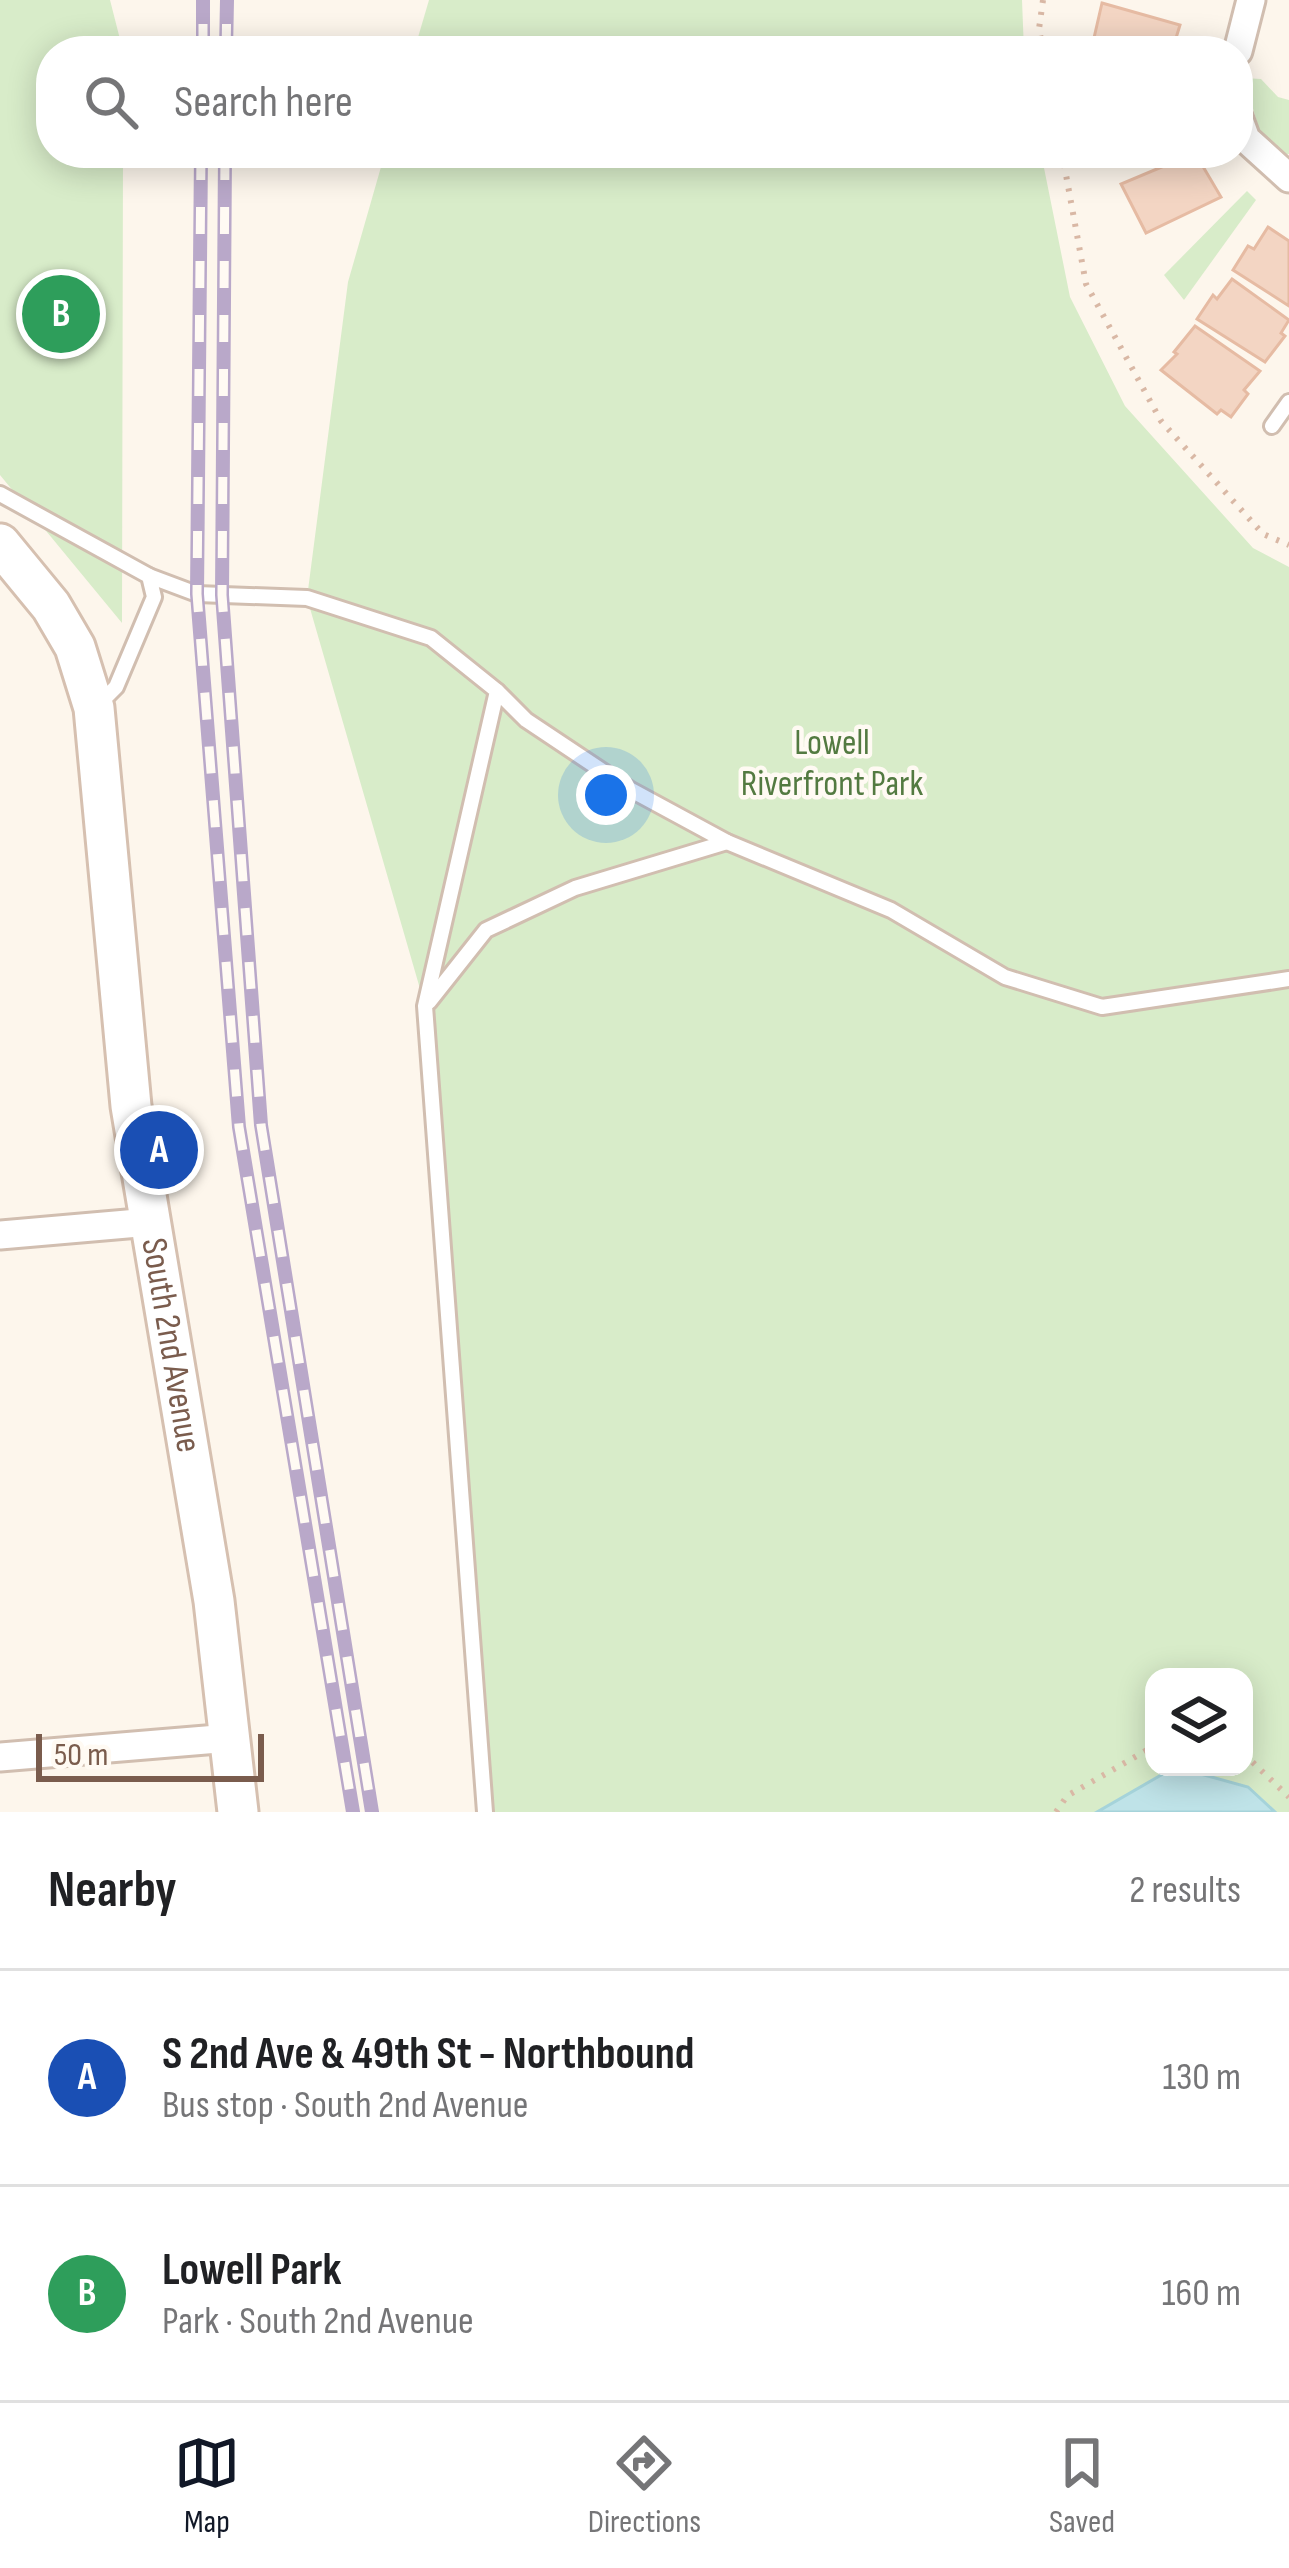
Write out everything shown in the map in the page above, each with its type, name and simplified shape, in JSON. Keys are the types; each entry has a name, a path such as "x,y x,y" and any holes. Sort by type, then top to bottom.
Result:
{"street":[{"path":"1242,36 1250,0"},
{"path":"1253,145 1289,178"},
{"name":"South 2nd Avenue","path":"0,544 51,606 75,647 94,708 131,1106 214,1601 238,1812"},
{"path":"0,1234 150,1222"},
{"path":"0,1757 230,1738"}],"lane":[{"path":"1273,426 1289,402"},
{"path":"0,494 149,576 197,594 308,598 431,638 526,720 631,790 727,842 892,910 1005,977 1102,1007 1289,979"},
{"path":"94,708 116,687 147,615 154,597 149,576"},
{"path":"485,1812 425,1006 497,691"},
{"path":"425,1006 486,930 574,888 727,842"}],"path":[{"path":"1040,36 1042,0"},
{"path":"1065,168 1086,284 1161,421 1263,534 1289,545"},
{"path":"1056,1812 1067,1796 1145,1751"},
{"path":"1253,1763 1289,1797"}],"green space":[{"path":"0,0 110,0 119,36 36,36 36,168 123,168 122,623 0,475"},
{"path":"429,0 1022,0 1023,36 418,36"},
{"path":"1253,79 1261,79 1278,97 1289,100 1289,154 1282,155 1261,136 1253,109"},
{"name":"Lowell Riverfront Park","path":"381,168 1044,168 1070,297 1125,406 1253,548 1289,567 1289,1812 485,1812 425,1006 307,598 348,282"},
{"path":"1247,191 1256,200 1184,300 1164,275"}],"water":[{"path":"1159,1776 1208,1776 1248,1787 1275,1812 1097,1812"}],"building":[{"path":"1102,3 1180,25 1177,36 1094,36"},
{"path":"1159,168 1204,168 1221,197 1146,233 1121,184"},
{"path":"1268,227 1289,241 1289,306 1233,270"},
{"path":"1232,279 1289,320 1281,333 1285,336 1265,362 1197,319 1213,295 1217,299"},
{"path":"1195,326 1260,371 1231,417 1221,410 1217,414 1161,370"}],"railway":[{"path":"203,0 203,36"},
{"path":"226,36 227,0"},
{"path":"201,168 197,594 239,1127 353,1812"},
{"path":"225,168 222,595 261,1125 372,1812"}],"place":[{"name":"Lowell Park","path":"61,314"},
{"name":"S 2nd Ave & 49th St - Northbound","path":"159,1150"}]}
